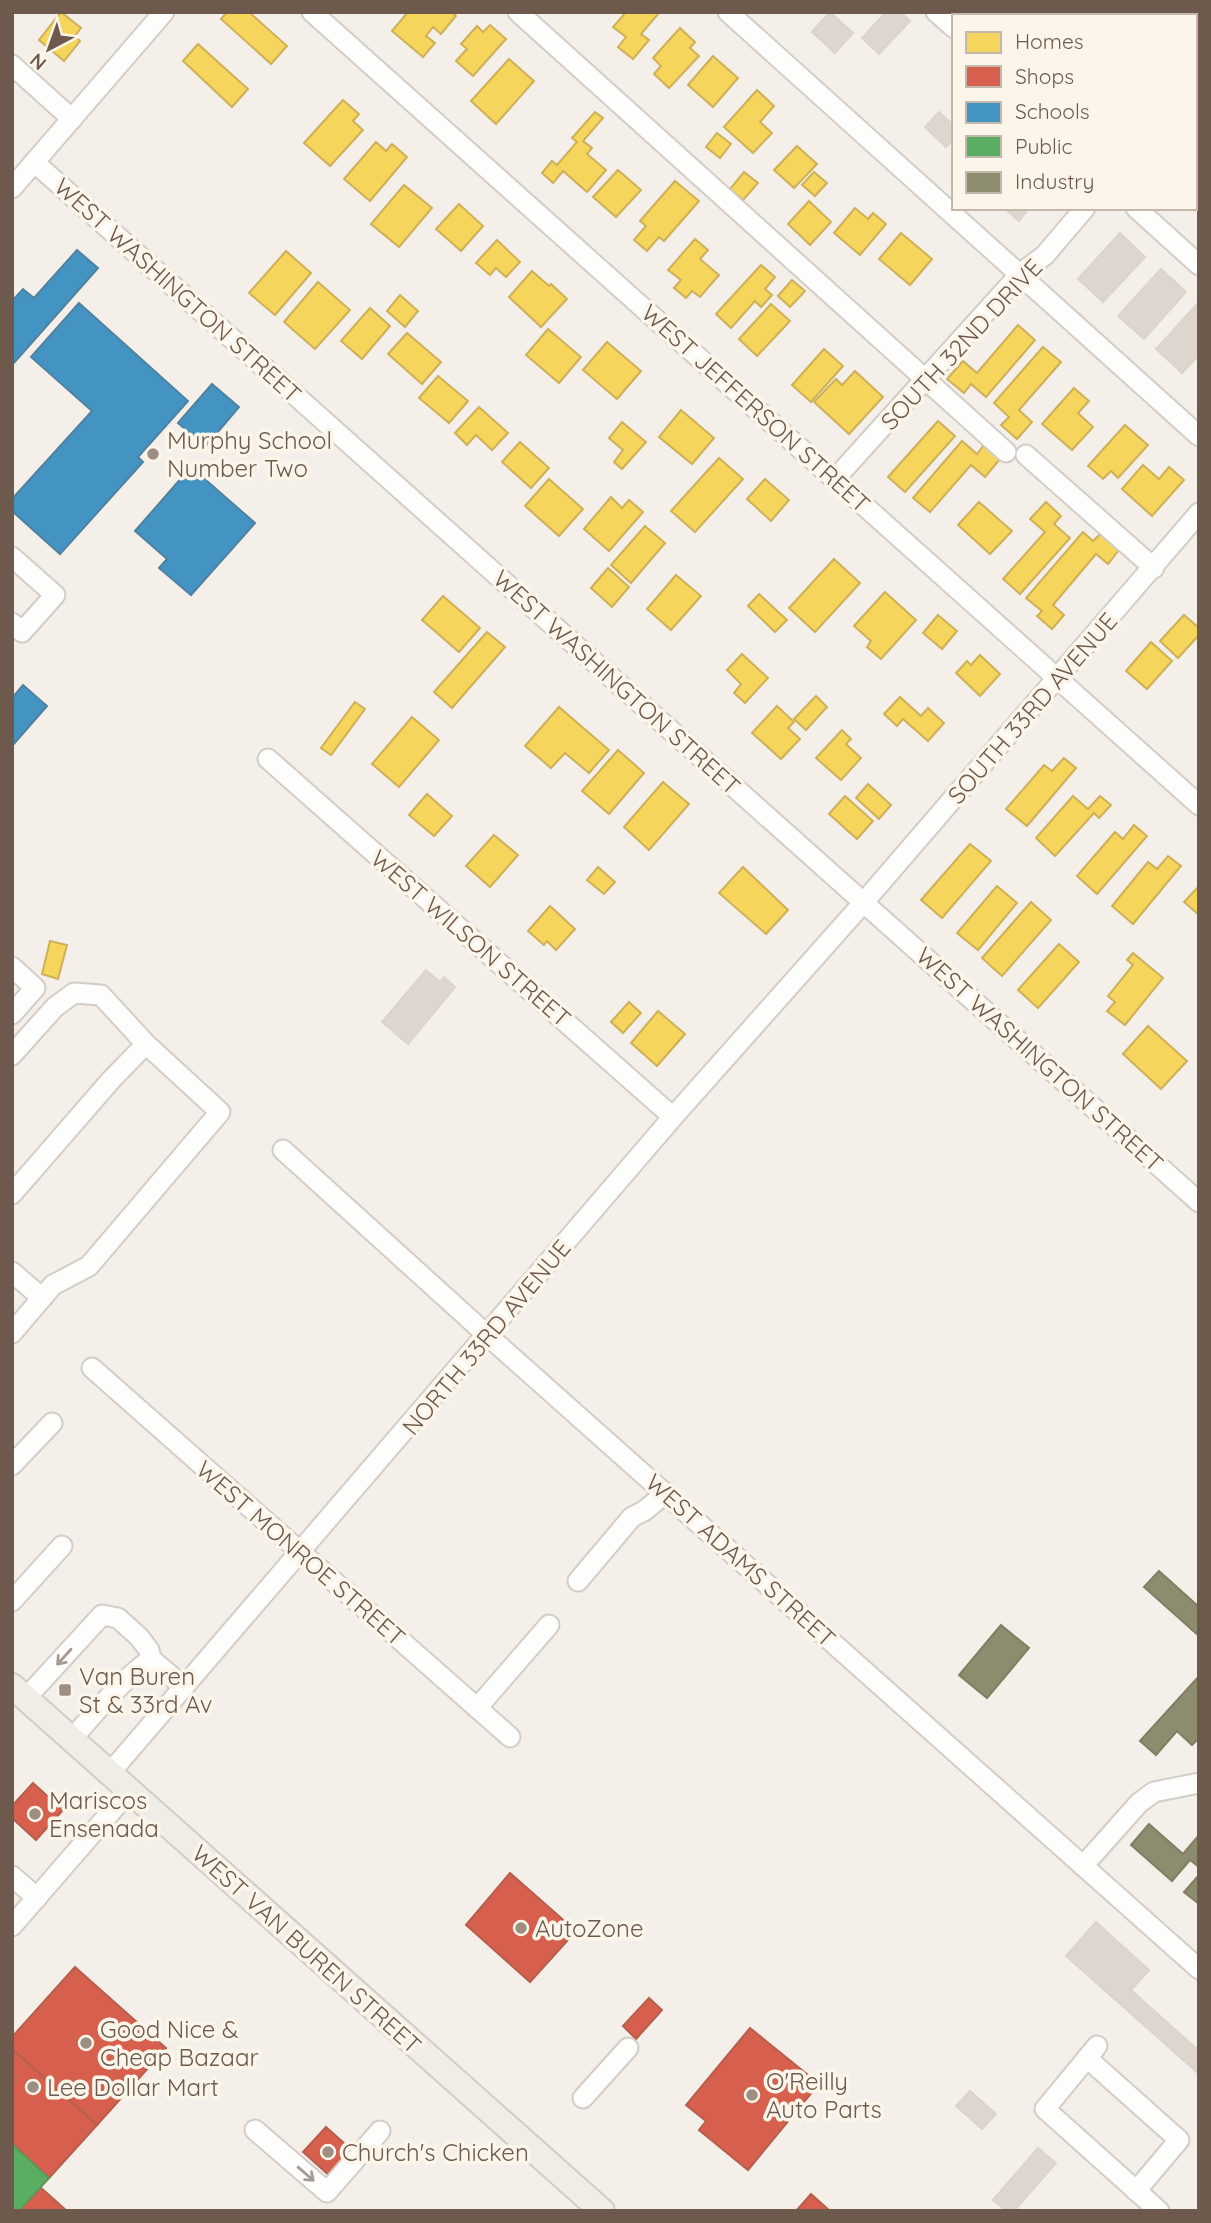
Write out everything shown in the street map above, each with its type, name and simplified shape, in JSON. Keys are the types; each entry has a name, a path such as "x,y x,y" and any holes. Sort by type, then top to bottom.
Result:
{"main road":[{"name":"WEST VAN BUREN STREET","path":"19,1692 602,2211"}],"street":[{"path":"12,188 164,12"},
{"name":"WEST JEFFERSON STREET","path":"312,12 1199,805"},
{"path":"518,12 1006,452"},
{"path":"728,12 1199,436"},
{"path":"936,12 952,26"},
{"path":"12,65 72,119"},
{"name":"WEST WASHINGTON STREET","path":"34,162 1199,1202"},
{"name":"SOUTH 32ND DRIVE","path":"835,479 1020,274 1045,255 1083,210"},
{"path":"1138,210 1199,265"},
{"path":"1026,455 1154,568"},
{"name":"SOUTH 33RD AVENUE","path":"864,902 1199,513"},
{"path":"12,557 55,595 22,632 12,624"},
{"name":"WEST WILSON STREET","path":"268,759 673,1117"},
{"name":"NORTH 33RD AVENUE","path":"109,1774 673,1117 864,902"},
{"path":"12,967 35,988 12,1014"},
{"path":"12,1055 55,1007 74,993 102,995 146,1044 220,1112 89,1266 53,1285 12,1333"},
{"path":"12,1194 111,1080 146,1044"},
{"name":"WEST ADAMS STREET","path":"284,1150 487,1335 1199,1969"},
{"path":"12,1272 42,1298"},
{"name":"WEST MONROE STREET","path":"92,1368 510,1737"},
{"path":"12,1465 52,1423"},
{"path":"578,1581 632,1517 666,1493"},
{"path":"12,1601 62,1546"},
{"path":"19,1692 102,1615 118,1618 139,1637 152,1659 184,1687"},
{"path":"477,1708 549,1625"},
{"path":"72,1739 107,1697 152,1659"},
{"path":"1083,1866 1139,1803 1154,1792 1199,1783"},
{"path":"12,1926 130,1791"},
{"path":"12,1877 37,1898"},
{"path":"583,2098 628,2048"},
{"path":"1136,2191 1179,2140 1092,2052 1045,2109 1136,2191 1159,2211"},
{"path":"255,2130 327,2192 380,2131"}],"building: Homes":[{"path":"61,12 81,28 75,36 80,41 64,61 39,40"},
{"path":"227,12 249,12 287,46 271,64 221,19"},
{"path":"408,12 451,12 456,16 441,34 433,27 426,36 435,43 423,57 392,31"},
{"path":"626,12 659,13 641,34 649,40 633,59 618,47 626,37 613,27"},
{"path":"490,25 506,39 473,76 456,61 467,49 461,44 477,26 483,32"},
{"path":"680,28 695,42 690,48 699,56 669,88 654,74 661,66 653,58"},
{"path":"198,44 248,89 232,107 183,61"},
{"path":"713,56 738,78 713,107 688,85"},
{"path":"509,59 534,81 496,124 471,101"},
{"path":"757,90 774,106 760,122 772,133 753,153 724,127"},
{"path":"343,100 359,114 353,121 363,130 330,166 304,143"},
{"path":"595,112 603,118 583,141 592,148 587,154 606,170 587,192 563,171 553,183 542,173 552,161 557,165 577,142 572,138"},
{"path":"717,133 731,144 720,158 706,147"},
{"path":"376,142 386,151 392,144 407,157 370,201 344,179"},
{"path":"797,146 817,164 794,188 774,170"},
{"path":"618,170 641,190 616,217 593,197"},
{"path":"744,172 758,183 743,200 730,189"},
{"path":"814,172 827,183 815,196 802,185"},
{"path":"675,181 699,201 664,241 659,237 647,251 634,240 646,226 640,221"},
{"path":"404,185 432,208 399,247 371,224"},
{"path":"809,201 831,222 810,245 788,224"},
{"path":"459,204 483,226 461,251 436,229"},
{"path":"855,208 868,219 873,213 886,224 860,255 834,233"},
{"path":"901,233 932,259 910,285 879,259"},
{"path":"695,239 708,250 700,259 719,275 700,297 692,291 686,298 674,288 681,280 668,270"},
{"path":"497,240 520,262 506,277 496,268 490,275 476,263"},
{"path":"286,251 311,273 275,315 249,293"},
{"path":"761,265 775,277 765,289 772,295 761,307 755,301 731,328 716,314"},
{"path":"532,271 567,299 541,327 509,297"},
{"path":"792,280 805,291 790,307 778,296"},
{"path":"318,282 350,310 315,349 284,322"},
{"path":"400,295 418,311 405,327 387,311"},
{"path":"771,304 790,321 757,356 739,339"},
{"path":"370,308 390,326 362,359 341,341"},
{"path":"1018,325 1035,340 986,397 971,384 964,393 947,379 963,361 977,373"},
{"path":"548,329 581,357 559,383 526,355"},
{"path":"407,333 441,362 422,384 388,354"},
{"path":"607,342 641,371 617,399 583,370"},
{"path":"1043,347 1061,362 1019,410 1032,422 1017,439 1001,425 1009,417 994,403"},
{"path":"824,349 843,366 811,402 792,385"},
{"path":"855,371 883,397 849,434 814,402 836,379 842,385"},
{"path":"438,376 468,401 449,423 419,398"},
{"path":"1074,388 1089,401 1078,413 1093,427 1072,450 1042,424"},
{"path":"479,407 508,433 492,450 476,435 467,445 455,433"},
{"path":"681,410 714,438 692,464 659,437"},
{"path":"938,421 955,436 905,492 888,477"},
{"path":"622,422 646,442 622,469 614,462 623,450 609,438"},
{"path":"1125,425 1148,445 1118,478 1111,471 1103,479 1088,466"},
{"path":"962,441 977,454 984,445 1000,459 985,477 971,465 930,512 913,498"},
{"path":"520,442 549,468 531,488 502,462"},
{"path":"719,458 743,479 695,532 671,511"},
{"path":"1143,465 1159,479 1169,467 1184,480 1152,516 1122,489"},
{"path":"549,479 583,509 559,536 525,506"},
{"path":"765,479 789,500 771,521 747,499"},
{"path":"611,497 622,508 629,500 643,512 609,551 584,529"},
{"path":"979,502 1012,531 990,554 958,525"},
{"path":"1046,502 1061,516 1054,524 1070,538 1020,594 1003,579 1045,532 1030,519"},
{"path":"645,526 665,543 631,583 611,565"},
{"path":"1083,532 1093,541 1100,534 1119,550 1108,564 1096,554 1053,605 1064,615 1052,629 1037,616 1042,611 1026,598"},
{"path":"834,559 860,583 815,632 789,608"},
{"path":"608,568 629,587 612,607 591,588"},
{"path":"676,575 701,596 671,630 647,609"},
{"path":"885,592 916,620 881,659 867,647 871,641 854,626"},
{"path":"759,594 787,620 775,632 748,606"},
{"path":"443,596 480,628 459,652 422,620"},
{"path":"938,615 957,631 942,649 923,633"},
{"path":"1184,615 1199,628 1199,635 1178,658 1160,641"},
{"path":"487,632 505,647 452,708 434,692"},
{"path":"1151,642 1172,661 1147,689 1126,671"},
{"path":"742,654 768,678 745,703 734,693 741,684 727,670"},
{"path":"980,655 1000,674 980,696 956,673 967,661 971,665"},
{"path":"816,696 827,707 806,730 794,719"},
{"path":"900,697 921,716 928,708 944,723 928,741 903,719 897,726 884,714"},
{"path":"355,702 365,709 331,755 321,748"},
{"path":"777,706 794,722 788,728 800,739 781,759 752,733"},
{"path":"559,707 609,750 589,773 565,753 551,768 525,746"},
{"path":"412,717 439,740 399,787 372,764"},
{"path":"842,730 851,739 846,744 861,758 841,780 816,758"},
{"path":"618,750 644,773 609,814 582,791"},
{"path":"1064,758 1076,768 1027,826 1006,809 1044,765 1052,771"},
{"path":"663,782 689,804 649,850 624,827"},
{"path":"868,784 891,805 879,819 856,798"},
{"path":"427,794 452,816 434,836 409,815"},
{"path":"845,796 873,821 857,839 829,814"},
{"path":"1073,796 1088,809 1100,796 1111,805 1099,818 1094,813 1055,856 1036,838"},
{"path":"1134,825 1147,836 1097,894 1077,876 1115,832 1123,839"},
{"path":"494,835 518,855 490,887 466,866"},
{"path":"970,844 991,861 942,918 921,900"},
{"path":"1168,856 1181,866 1133,924 1112,906 1148,862 1157,869"},
{"path":"598,867 615,882 604,894 587,880"},
{"path":"743,867 788,910 766,934 719,893"},
{"path":"997,886 1017,903 978,950 957,933"},
{"path":"1199,886 1199,915 1184,902"},
{"path":"1031,902 1051,920 1002,976 982,958"},
{"path":"550,906 575,929 556,950 547,941 544,945 528,931"},
{"path":"50,941 67,945 58,979 42,974"},
{"path":"1059,944 1079,962 1038,1008 1018,990"},
{"path":"1133,953 1163,978 1125,1025 1107,1011 1115,1002 1108,996 1133,965 1127,960"},
{"path":"629,1002 641,1013 623,1033 611,1022"},
{"path":"658,1011 685,1034 657,1066 631,1043"},
{"path":"1148,1026 1187,1061 1161,1089 1123,1054"}],"building: Shops":[{"name":"Mariscos Ensenada","path":"33,1783 63,1810 36,1840 12,1818 12,1806"},
{"name":"AutoZone","path":"510,1873 576,1931 530,1982 466,1925"},
{"name":"Good Nice & Cheap Bazaar","path":"75,1967 166,2048 97,2125 12,2049 12,2037"},
{"path":"649,1998 662,2010 636,2039 623,2026"},
{"name":"O'Reilly Auto Parts","path":"750,2028 819,2084 748,2170 699,2130 706,2121 686,2105"},
{"name":"Lee Dollar Mart","path":"12,2049 97,2125 49,2178 12,2144"},
{"name":"Church's Chicken","path":"326,2127 353,2151 331,2177 303,2152"},
{"path":"40,2187 67,2211 19,2211"},
{"path":"811,2194 830,2211 796,2211"}],"building: Schools":[{"path":"77,250 98,268 12,365 12,301 23,289 34,298"},
{"path":"79,303 188,401 138,457 143,462 60,554 12,511 12,499 92,411 31,357"},
{"path":"212,384 239,407 205,447 178,423"},
{"path":"191,467 255,523 191,595 159,568 167,559 135,531"},
{"path":"23,685 47,706 12,746 12,698"}],"building: Public":[{"path":"12,2144 49,2178 19,2211 12,2211"}],"building: Industry":[{"path":"1159,1571 1199,1607 1199,1636 1144,1587"},
{"path":"1001,1625 1029,1648 987,1698 959,1675"},
{"path":"1199,1676 1199,1738 1192,1745 1177,1731 1156,1755 1140,1741"},
{"path":"1149,1824 1183,1854 1199,1835 1199,1867 1190,1860 1172,1881 1131,1845"},
{"path":"1199,1875 1199,1904 1184,1892"}],"building: Other":[{"path":"830,12 853,33 835,53 812,32"},
{"path":"886,12 901,12 910,21 879,54 862,38"},
{"path":"1031,12 1072,12 1070,14"},
{"path":"939,112 952,124 952,140 946,147 925,127"},
{"path":"1199,139 1197,192 1197,141"},
{"path":"1006,210 1027,210 1019,221"},
{"path":"1120,233 1145,257 1103,302 1078,279"},
{"path":"1161,269 1186,292 1144,339 1118,316"},
{"path":"1198,303 1199,355 1182,373 1156,349"},
{"path":"426,970 440,982 444,977 455,987 408,1044 382,1022"},
{"path":"1096,1922 1149,1970 1131,1990 1199,2051 1199,2074 1066,1956"},
{"path":"970,2091 996,2114 982,2129 956,2106"},
{"path":"1038,2148 1056,2163 1014,2211 1006,2211 993,2200"}],"place":[{"name":"Murphy School Number Two","path":"153,454"},
{"name":"Van Buren St & 33rd Av","path":"65,1690"},
{"name":"Mariscos Ensenada","path":"35,1814"},
{"name":"AutoZone","path":"521,1928"},
{"name":"Good Nice & Cheap Bazaar","path":"86,2043"},
{"name":"Lee Dollar Mart","path":"33,2087"},
{"name":"O'Reilly Auto Parts","path":"752,2095"},
{"name":"Church's Chicken","path":"328,2152"}]}
